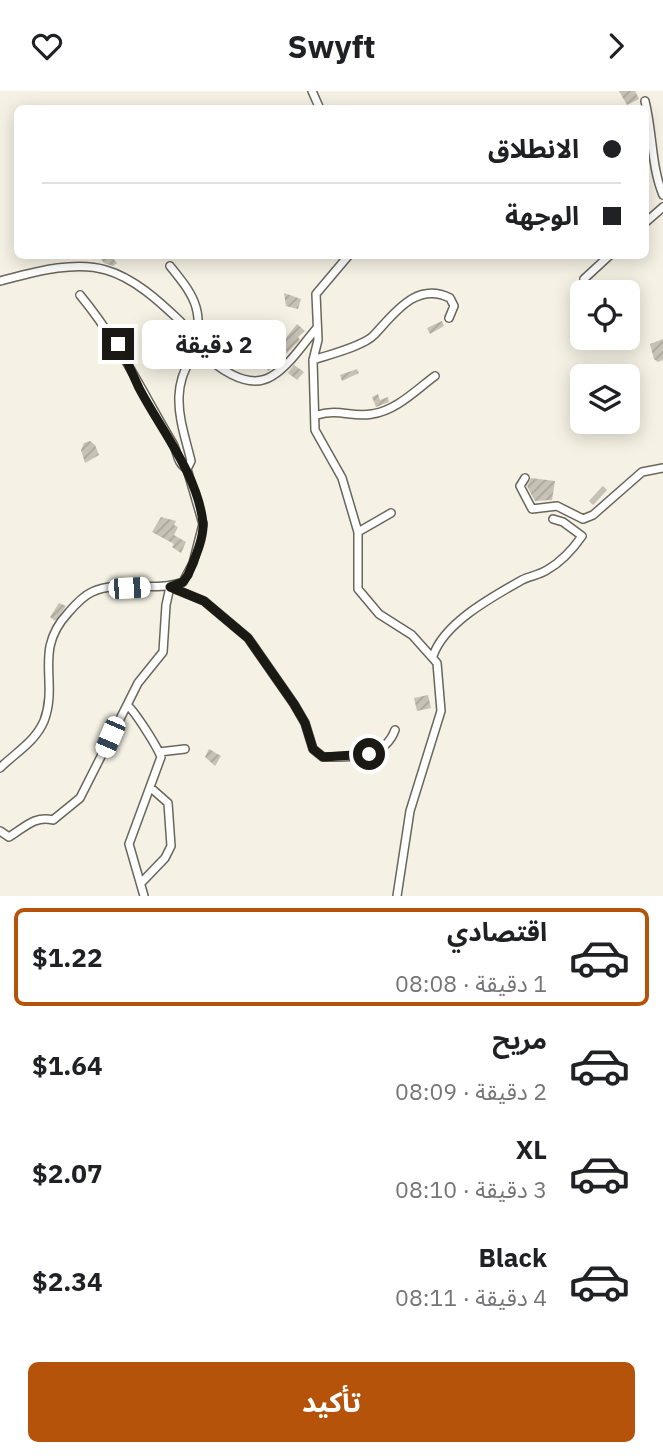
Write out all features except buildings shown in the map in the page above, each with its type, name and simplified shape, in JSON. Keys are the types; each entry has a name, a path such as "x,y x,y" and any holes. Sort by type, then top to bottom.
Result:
{"street":[{"path":"645,101 646,105"},
{"path":"649,120 654,143 649,159 663,195"},
{"path":"649,219 663,207"},
{"path":"346,259 316,293 318,340 313,360 316,430 342,478 358,532 358,589 379,614 412,635 433,656 437,663 441,711 410,811 397,896"},
{"path":"584,279 606,259"},
{"path":"0,281 60,269 89,266 104,269 154,298 184,326 195,346 233,375 257,381 274,375 316,329"},
{"path":"170,266 196,301 198,317 195,346 184,365 178,398 191,461 187,469"},
{"path":"313,360 374,336 396,308 417,297 435,293 448,296 454,306 449,318"},
{"path":"0,768 25,748 43,721 48,694 48,648 51,636 68,613 93,591 170,587 183,582 188,575 202,533 202,518 187,469 179,462 173,443 140,389 118,344 80,295"},
{"path":"317,415 332,410 365,415 378,413 422,389 435,376"},
{"path":"525,478 520,486 532,509 557,506 583,519 593,515 642,472 663,468"},
{"path":"358,532 390,513"},
{"path":"433,656 443,638 453,628 500,593 544,572 582,536 563,522 553,519"},
{"path":"0,831 9,837 43,817 53,820 74,804 95,771 138,683 163,652 170,587"},
{"path":"170,587 204,601 248,638 294,704 305,723 313,749 323,757 369,754 381,750 390,744 395,730"},
{"path":"127,705 135,711 141,727 159,752 161,762 129,844 144,896"},
{"path":"159,752 185,749"},
{"path":"141,883 165,858 171,846 168,803 151,788"}],"route":[{"path":"118,344 140,389 173,443 179,462 187,469 203,524 188,575 183,582 170,587 204,601 236,626 259,650 271,674 305,723 313,749 323,757 369,754"}]}
